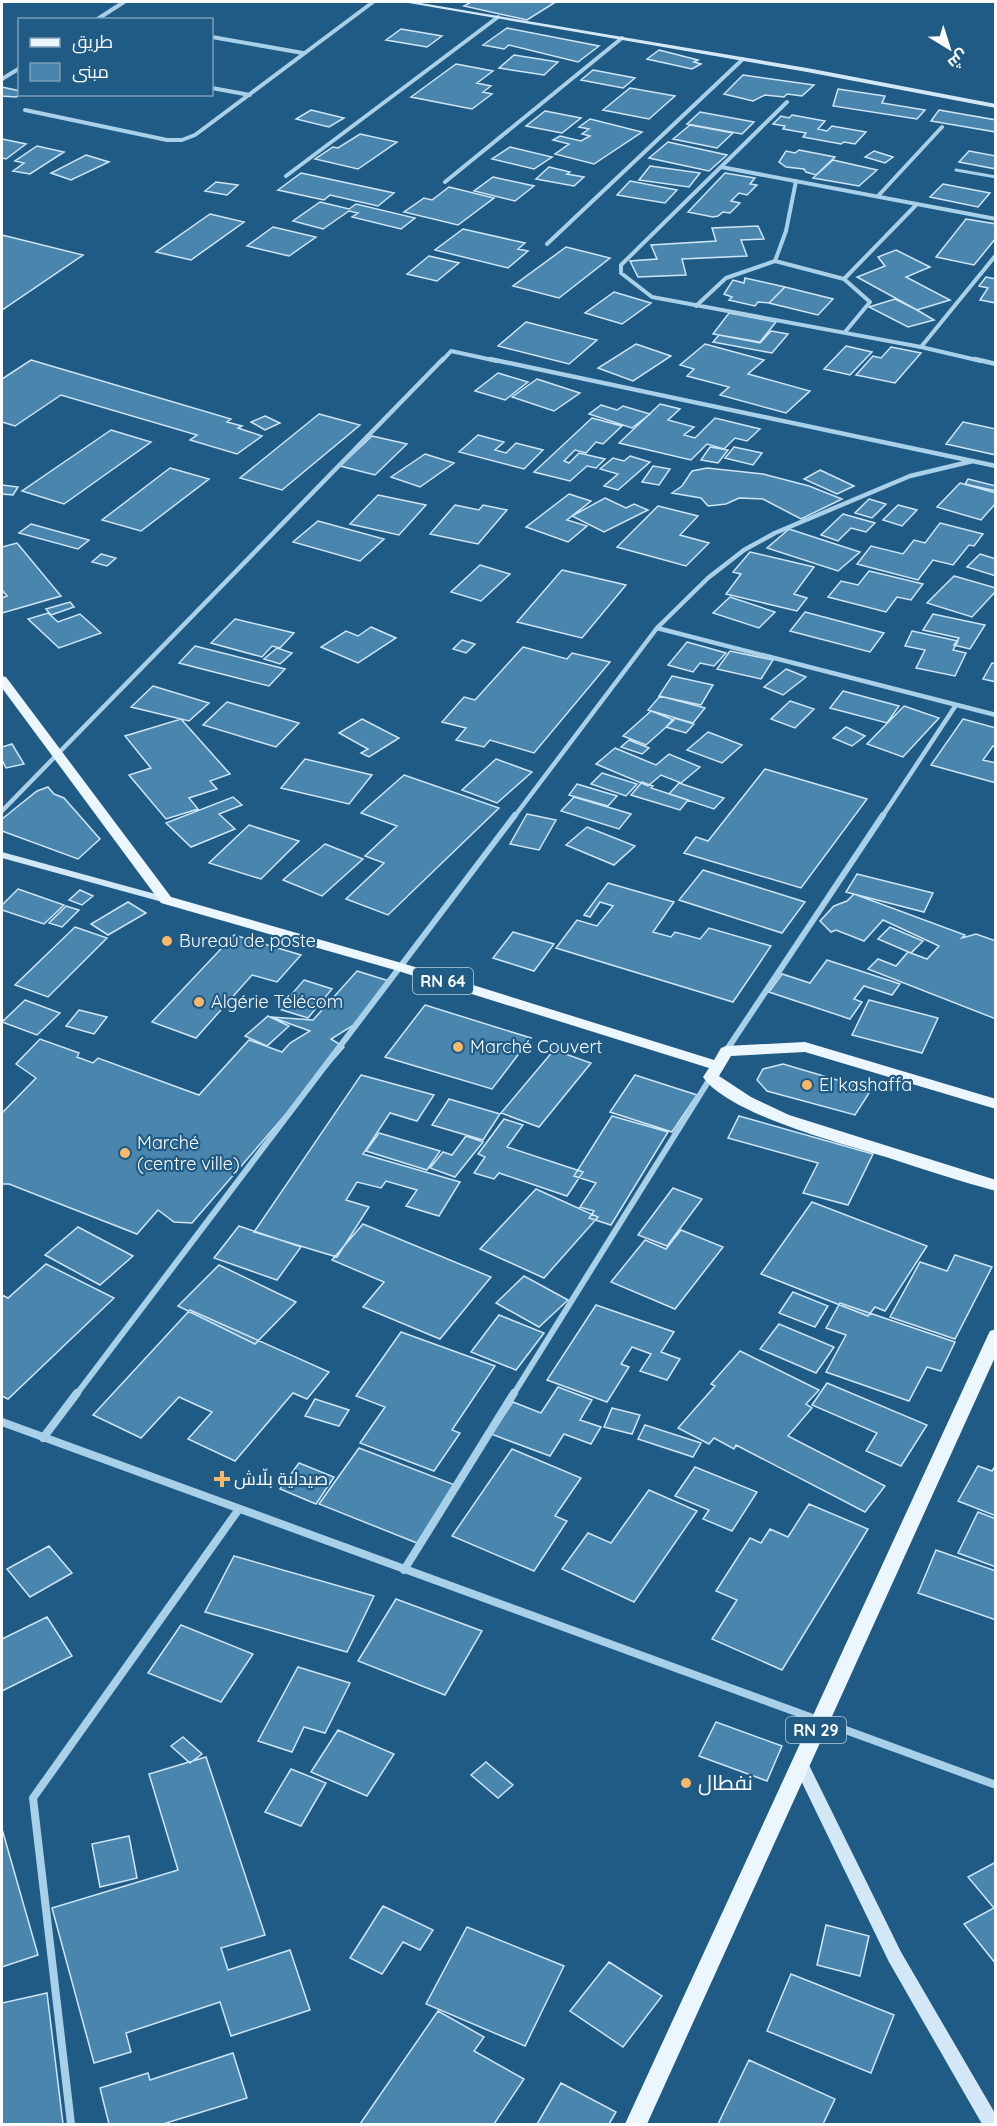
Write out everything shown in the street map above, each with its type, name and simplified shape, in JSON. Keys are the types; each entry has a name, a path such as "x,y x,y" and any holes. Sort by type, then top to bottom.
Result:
{"main road":[{"path":"2,680 166,900"},
{"name":"RN 64","path":"166,900 400,968 714,1071 730,1093 756,1108 819,1131 996,1186"},
{"path":"714,1071 726,1051 805,1047 996,1104"},
{"name":"RN 29","path":"636,2124 996,1335"}],"street":[{"path":"99,18 124,2"},
{"path":"25,110 167,140 182,140 195,135 303,52 373,2"},
{"path":"406,2 430,4 743,59 996,106"},
{"path":"286,176 498,17"},
{"path":"213,37 303,52"},
{"path":"445,182 622,38"},
{"path":"547,244 743,59"},
{"path":"2,80 18,69"},
{"path":"213,88 250,95"},
{"path":"787,102 621,265 621,273 652,297 845,332 996,364"},
{"path":"879,196 942,127"},
{"path":"721,167 995,218"},
{"path":"775,261 786,231 796,181"},
{"path":"844,279 917,204"},
{"path":"921,347 996,255"},
{"path":"696,306 726,278 775,261 844,279 870,302 845,332"},
{"path":"2,811 451,351 996,466"},
{"path":"44,1437 657,628 708,578 744,550 775,532 910,476 973,460"},
{"path":"657,628 996,715"},
{"path":"726,1051 956,705"},
{"path":"2,855 166,900"},
{"path":"404,1570 714,1071"},
{"path":"2,1422 996,1785"},
{"path":"71,2124 33,1798 238,1509"},
{"path":"801,1764 895,1957 991,2124"}],"lane":[{"path":"956,170 996,177"}],"building":[{"path":"471,2 554,3 527,20 464,6"},
{"path":"507,28 599,46 578,62 509,45 504,49 483,45"},
{"path":"401,29 442,36 427,47 386,40"},
{"path":"659,50 698,60 694,62 701,64 692,69 647,59"},
{"path":"514,55 558,62 544,75 499,68"},
{"path":"456,64 493,71 477,83 491,86 483,92 492,94 472,109 411,97"},
{"path":"593,70 635,78 623,88 581,80"},
{"path":"743,75 814,85 802,96 765,95 753,101 724,94"},
{"path":"2,87 18,91 16,97 2,96"},
{"path":"630,88 675,96 649,119 603,110"},
{"path":"838,89 885,96 882,103 925,110 917,119 833,106"},
{"path":"311,110 344,118 329,127 296,119"},
{"path":"939,110 996,120 996,132 931,121"},
{"path":"545,111 581,118 562,133 526,126"},
{"path":"700,112 754,122 742,134 687,124"},
{"path":"792,115 825,121 818,129 827,131 832,126 866,132 855,144 844,142 841,144 803,137 806,133 783,129 785,126 773,124 781,116 789,118"},
{"path":"590,119 642,132 594,164 555,154 569,144 553,140 560,136 581,141 590,136 582,134 589,129 579,127"},
{"path":"690,125 733,133 717,148 673,139"},
{"path":"360,134 397,142 358,169 315,159 333,147 338,148"},
{"path":"2,139 26,144 6,159 2,158"},
{"path":"668,142 727,155 709,171 649,158"},
{"path":"37,146 64,152 30,174 13,171 24,163 15,161"},
{"path":"510,147 552,157 534,169 492,159"},
{"path":"799,150 835,157 816,175 804,169 786,167 779,162 786,151 795,153"},
{"path":"874,151 893,157 885,163 865,157"},
{"path":"969,151 996,156 996,169 959,162"},
{"path":"86,155 109,162 71,180 51,173"},
{"path":"833,160 877,170 859,186 813,178"},
{"path":"650,166 700,173 689,187 639,180"},
{"path":"549,167 584,177 574,186 536,179"},
{"path":"301,173 394,193 378,206 330,195 324,200 278,190"},
{"path":"725,173 755,178 750,184 757,185 747,195 739,193 731,201 740,203 730,213 723,212 713,217 688,212"},
{"path":"493,177 534,186 515,201 474,191"},
{"path":"630,181 677,190 665,203 617,195"},
{"path":"216,182 238,185 227,195 205,191"},
{"path":"943,184 990,193 978,207 930,197"},
{"path":"449,187 494,198 458,225 404,212 424,198 432,200"},
{"path":"320,202 349,209 356,204 415,218 401,229 352,217 358,213 349,211 323,229 293,221"},
{"path":"210,214 244,222 191,260 156,252"},
{"path":"966,219 996,224 996,238 974,265 936,257"},
{"path":"758,226 764,239 741,240 747,256 682,259 686,275 638,277 630,261 657,259 651,245 716,241 712,228"},
{"path":"273,227 316,237 289,256 247,246"},
{"path":"463,229 525,243 518,249 528,251 508,268 435,250"},
{"path":"2,235 83,255 2,310"},
{"path":"566,247 610,258 559,298 513,286"},
{"path":"896,250 930,267 906,277 950,300 917,310 857,277 885,266 878,257"},
{"path":"429,256 459,263 437,281 407,274"},
{"path":"986,277 996,279 996,303 980,300 988,288 979,286"},
{"path":"745,278 785,287 769,303 758,302 755,306 729,300 732,297 724,294 733,280 744,283"},
{"path":"785,287 833,299 818,315 769,303"},
{"path":"614,292 651,303 622,324 585,313"},
{"path":"895,299 934,320 908,327 869,307"},
{"path":"729,313 776,322 760,342 713,334"},
{"path":"526,322 597,340 569,364 498,346"},
{"path":"771,331 788,334 772,353 713,342 719,335 760,343"},
{"path":"636,344 671,356 633,381 598,368"},
{"path":"705,344 764,360 748,374 810,391 786,413 720,395 729,387 687,376 694,369 680,365"},
{"path":"846,346 872,352 850,375 824,369"},
{"path":"891,347 921,353 895,383 856,375 873,356 881,358"},
{"path":"31,360 231,419 227,422 242,426 238,428 262,436 237,454 190,440 197,435 61,395 15,426 2,422 2,379"},
{"path":"498,373 528,382 505,400 475,391"},
{"path":"537,379 580,393 554,411 512,397"},
{"path":"660,404 680,409 668,420 694,427 684,435 695,438 715,418 760,429 747,441 735,438 724,449 707,444 691,460 619,443"},
{"path":"601,405 617,410 623,406 650,414 632,428 589,414"},
{"path":"319,414 360,425 282,490 240,478"},
{"path":"265,416 280,423 265,430 251,422"},
{"path":"592,418 622,426 603,444 596,442 586,453 575,450 564,461 569,463 579,453 605,459 596,468 587,466 570,481 534,472"},
{"path":"963,422 996,429 996,455 946,444"},
{"path":"111,430 151,442 64,504 22,491"},
{"path":"478,435 504,442 495,450 506,453 516,443 543,450 524,469 459,452"},
{"path":"372,436 407,444 375,475 340,466"},
{"path":"710,447 728,450 718,463 701,460"},
{"path":"734,447 762,453 753,465 725,458"},
{"path":"425,454 454,463 420,487 391,477"},
{"path":"630,456 650,462 618,490 604,486 618,474 600,469 613,458 624,461"},
{"path":"653,466 670,469 659,485 642,482"},
{"path":"170,468 209,479 141,531 102,520"},
{"path":"707,468 763,474 809,486 842,499 801,519 763,499 739,498 726,504 708,506 701,498 672,493 682,486 692,471"},
{"path":"820,470 854,486 837,494 804,479"},
{"path":"968,479 996,486 996,491 965,484"},
{"path":"960,483 996,493 996,503 981,520 937,507"},
{"path":"2,485 18,487 13,495 2,494"},
{"path":"569,494 591,501 567,520 587,526 568,542 526,527"},
{"path":"378,495 426,505 399,535 350,524"},
{"path":"605,498 626,508 634,504 648,510 604,532 572,516"},
{"path":"869,499 886,504 872,518 855,513"},
{"path":"455,505 479,510 483,505 507,510 478,544 430,534"},
{"path":"898,505 917,510 902,526 883,520"},
{"path":"658,506 698,516 680,535 709,543 686,566 617,547"},
{"path":"843,514 875,523 866,532 851,528 838,541 821,535"},
{"path":"318,521 384,539 360,561 293,542"},
{"path":"940,523 983,534 974,546 969,545 953,565 933,560 918,580 857,564 871,546 903,554 914,540 925,543"},
{"path":"31,524 89,540 78,549 19,533"},
{"path":"789,529 860,552 838,571 767,548"},
{"path":"17,543 61,596 2,613 2,598 7,596 2,590 2,547"},
{"path":"750,552 814,567 794,594 807,598 797,611 726,594 741,574 733,572"},
{"path":"101,554 116,558 107,566 92,562"},
{"path":"980,554 996,559 996,576 967,567"},
{"path":"480,565 510,574 481,601 451,592"},
{"path":"562,570 626,585 582,638 517,622"},
{"path":"869,571 923,584 911,600 897,597 886,612 828,597 841,581 858,585"},
{"path":"954,576 996,588 996,591 972,617 927,603"},
{"path":"730,597 775,612 759,628 713,613"},
{"path":"70,602 74,607 51,615 46,609"},
{"path":"805,612 884,633 870,652 790,631"},
{"path":"48,613 58,622 80,614 101,633 59,648 28,619"},
{"path":"933,614 985,625 970,649 954,645 959,638 923,630"},
{"path":"235,619 294,633 280,648 272,646 262,657 211,643"},
{"path":"371,627 396,638 358,663 321,647 346,631 358,636"},
{"path":"912,631 958,641 953,650 966,653 955,676 916,668 925,650 905,646"},
{"path":"462,640 475,644 466,653 453,649"},
{"path":"687,642 726,653 714,666 700,663 693,672 668,665"},
{"path":"195,646 285,669 269,686 179,663"},
{"path":"523,647 567,659 572,653 610,662 534,753 490,740 484,747 456,740 466,728 442,722 464,697 475,700"},
{"path":"277,648 292,653 280,664 264,659"},
{"path":"730,651 773,660 761,679 717,669"},
{"path":"992,663 996,664 996,682 983,679"},
{"path":"786,669 806,677 783,695 764,687"},
{"path":"672,676 713,685 701,705 659,696"},
{"path":"153,686 209,703 189,721 131,707"},
{"path":"843,691 899,706 887,723 830,708"},
{"path":"660,696 705,708 693,723 648,710"},
{"path":"790,701 814,709 795,728 771,719"},
{"path":"227,702 299,723 276,747 203,725"},
{"path":"904,706 939,718 903,757 867,744"},
{"path":"651,711 674,720 646,745 623,736"},
{"path":"674,718 694,724 686,733 666,727"},
{"path":"181,719 230,774 210,781 217,789 189,798 198,809 166,819 129,775 151,768 125,736"},
{"path":"362,719 399,738 369,757 361,753 368,749 339,733"},
{"path":"963,719 996,728 996,747 993,746 983,760 996,763 996,783 931,765"},
{"path":"846,727 865,736 852,746 833,738"},
{"path":"708,732 742,745 722,763 687,750"},
{"path":"629,740 649,748 642,754 621,747"},
{"path":"12,744 24,764 6,768 2,760 2,747"},
{"path":"615,748 656,765 669,754 700,767 681,783 661,775 648,786 596,764"},
{"path":"305,759 372,775 349,804 281,788"},
{"path":"496,759 532,772 497,803 462,790"},
{"path":"765,769 867,799 801,888 684,853 696,837 708,841"},
{"path":"602,773 637,784 626,796 591,784"},
{"path":"404,775 499,808 388,915 346,899 384,863 365,856 397,826 361,813"},
{"path":"642,782 653,786 651,788 688,800 680,810 631,795"},
{"path":"679,783 724,798 714,809 669,794"},
{"path":"577,784 617,796 608,806 569,795"},
{"path":"48,787 54,794 64,798 100,839 78,859 2,831 2,819 37,791"},
{"path":"233,797 242,805 219,814 235,829 191,847 166,823"},
{"path":"574,797 631,814 619,829 561,811"},
{"path":"527,814 556,820 539,850 510,844"},
{"path":"249,825 299,841 261,879 209,863"},
{"path":"587,827 635,846 614,865 566,845"},
{"path":"325,844 363,859 322,896 283,880"},
{"path":"703,870 805,902 782,933 679,900"},
{"path":"857,874 933,893 924,912 846,892"},
{"path":"608,883 674,902 653,932 671,937 675,932 700,939 709,928 771,946 733,1002 556,948 577,920 597,926 613,906 600,902 590,917 584,915"},
{"path":"18,889 64,905 44,924 2,910 2,905"},
{"path":"80,890 93,896 82,905 69,900"},
{"path":"854,894 965,935 962,938 976,934 996,941 996,1019 868,969 878,959 896,966 908,952 927,959 939,946 883,920 864,941 836,930 831,932 820,921 834,906 847,901"},
{"path":"128,902 146,913 108,935 91,924"},
{"path":"66,906 79,910 62,927 49,923"},
{"path":"75,927 107,938 48,997 15,985"},
{"path":"890,927 923,941 911,953 878,939"},
{"path":"513,932 554,944 534,971 493,958"},
{"name":"Algérie Télécom","path":"234,935 301,955 277,982 252,975 196,1038 152,1022"},
{"path":"827,960 900,984 892,995 864,986 854,999 862,1002 850,1019 769,992 782,974 810,983"},
{"name":"Marché (centre ville)","path":"357,971 389,981 362,1020 331,1039 344,1047 192,1223 174,1222 158,1210 137,1234 9,1184 2,1184 2,1113 36,1078 16,1064 40,1039 79,1053 77,1057 93,1063 98,1058 199,1095 249,1040 282,1052 290,1043 310,1031 271,1017 313,1020"},
{"path":"304,980 332,989 308,1018 279,1009"},
{"path":"25,1000 60,1013 37,1035 2,1022"},
{"path":"869,1000 938,1018 922,1053 852,1035"},
{"name":"Marché Couvert","path":"425,1005 531,1038 492,1089 385,1057"},
{"path":"79,1010 107,1017 94,1034 66,1026"},
{"path":"268,1016 289,1026 267,1046 245,1036"},
{"path":"554,1050 591,1063 539,1127 501,1113"},
{"name":"El kashaffa","path":"783,1064 871,1090 855,1115 767,1091 757,1080 763,1069"},
{"path":"361,1075 434,1095 417,1121 390,1113 363,1154 460,1182 439,1216 406,1206 417,1190 386,1181 381,1188 357,1182 346,1200 369,1207 337,1257 254,1232"},
{"path":"635,1075 697,1095 672,1132 610,1112"},
{"path":"449,1099 500,1114 483,1140 432,1125"},
{"path":"612,1116 668,1132 611,1225 589,1218 594,1211 580,1207 596,1183 574,1176"},
{"path":"739,1116 873,1154 848,1205 803,1193 818,1163 728,1138"},
{"path":"504,1119 523,1125 507,1147 583,1172 567,1196 499,1173 494,1179 474,1173 485,1157 478,1154"},
{"path":"379,1133 440,1151 427,1170 366,1151"},
{"path":"466,1136 483,1142 455,1177 430,1168 443,1152 452,1155"},
{"path":"673,1188 702,1199 667,1246 638,1235"},
{"path":"536,1189 598,1217 544,1278 480,1249"},
{"path":"812,1202 927,1246 885,1311 875,1307 868,1316 761,1274"},
{"path":"363,1224 491,1277 440,1339 363,1307 384,1282 332,1260"},
{"path":"239,1226 301,1247 277,1280 214,1258"},
{"path":"78,1227 133,1256 100,1285 45,1255"},
{"path":"681,1230 723,1247 675,1309 611,1282 645,1240 666,1249"},
{"path":"955,1255 992,1267 955,1339 890,1317 920,1262 947,1271"},
{"path":"46,1264 114,1298 8,1399 2,1396 2,1295 8,1298"},
{"path":"219,1265 296,1302 255,1344 178,1306"},
{"path":"524,1276 568,1300 539,1327 496,1303"},
{"path":"793,1292 828,1306 815,1327 779,1313"},
{"path":"840,1303 955,1342 941,1371 927,1367 909,1401 826,1372 846,1335 826,1328"},
{"path":"596,1305 674,1332 661,1352 680,1359 667,1380 640,1371 651,1354 632,1347 621,1364 629,1367 607,1402 547,1380"},
{"path":"190,1310 329,1372 307,1399 293,1393 235,1461 188,1439 212,1412 179,1397 141,1438 93,1415"},
{"path":"499,1315 544,1333 516,1370 471,1352"},
{"path":"779,1324 834,1347 816,1373 760,1349"},
{"path":"401,1332 495,1366 452,1430 460,1433 434,1471 360,1443 385,1407 356,1396"},
{"path":"740,1351 819,1390 806,1404 812,1408 788,1436 885,1486 865,1512 736,1445 734,1449 714,1438 709,1444 678,1428 715,1386 711,1384"},
{"path":"827,1383 927,1425 901,1466 866,1451 877,1433 812,1405"},
{"path":"558,1387 592,1400 580,1420 601,1427 591,1444 564,1434 550,1456 491,1434 513,1402 541,1413"},
{"path":"315,1399 349,1410 339,1426 305,1416"},
{"path":"612,1408 640,1415 632,1434 604,1427"},
{"path":"645,1425 701,1443 693,1457 638,1439"},
{"path":"359,1448 455,1485 417,1543 319,1504"},
{"path":"512,1449 581,1478 555,1516 567,1521 534,1571 452,1536"},
{"path":"299,1463 334,1477 316,1504 280,1489"},
{"path":"996,1465 996,1516 958,1501 978,1466 992,1471"},
{"path":"695,1467 757,1492 732,1531 703,1519 709,1510 675,1496"},
{"path":"649,1490 697,1511 634,1602 562,1569 588,1533 611,1543"},
{"path":"809,1504 868,1529 782,1670 712,1639 737,1600 716,1591 750,1538 761,1543 770,1529 788,1537"},
{"path":"978,1512 996,1519 996,1567 958,1553"},
{"path":"49,1546 72,1573 30,1597 7,1569"},
{"path":"936,1550 996,1571 996,1620 918,1593"},
{"path":"234,1556 374,1596 347,1652 205,1612"},
{"path":"396,1599 482,1631 445,1695 358,1661"},
{"path":"47,1617 72,1656 2,1691 2,1639"},
{"path":"181,1625 253,1654 221,1702 148,1673"},
{"path":"298,1667 350,1683 325,1733 304,1727 292,1752 258,1741"},
{"path":"716,1722 782,1746 767,1781 699,1756"},
{"path":"338,1730 394,1754 367,1796 311,1772"},
{"path":"183,1737 202,1754 190,1763 171,1746"},
{"path":"206,1757 265,1935 221,1948 228,1970 290,1950 310,2010 231,2036 220,2002 126,2033 131,2052 94,2063 52,1908 178,1870 149,1774"},
{"path":"486,1762 513,1785 498,1798 471,1775"},
{"path":"291,1769 326,1783 301,1826 265,1812"},
{"path":"2,1829 38,1955 2,1967"},
{"path":"129,1836 137,1878 100,1887 92,1844"},
{"path":"996,1862 996,1964 964,1924 994,1908 968,1877"},
{"path":"383,1906 433,1930 420,1950 403,1942 382,1974 350,1958"},
{"path":"826,1925 869,1936 860,1976 817,1965"},
{"path":"467,1927 564,1966 525,2046 426,2004"},
{"path":"609,1962 662,1996 623,2047 570,2011"},
{"path":"791,1974 894,2015 871,2073 767,2031"},
{"path":"47,1993 63,2124 2,2124 2,2003"},
{"path":"438,2011 484,2037 474,2051 524,2079 494,2124 360,2124"},
{"path":"233,2053 247,2098 163,2124 109,2124 100,2088 148,2073 150,2080"},
{"path":"749,2060 835,2099 823,2124 718,2124"},
{"path":"561,2083 616,2112 609,2124 537,2124"}],"place":[{"name":"Bureau de poste","path":"167,941"},
{"name":"Algérie Télécom","path":"199,1002"},
{"name":"Marché Couvert","path":"458,1047"},
{"name":"El kashaffa","path":"807,1085"},
{"name":"Marché (centre ville)","path":"125,1153"},
{"name":"صيدلية بلّاش","path":"222,1479"},
{"name":"نفطال","path":"686,1783"}]}
